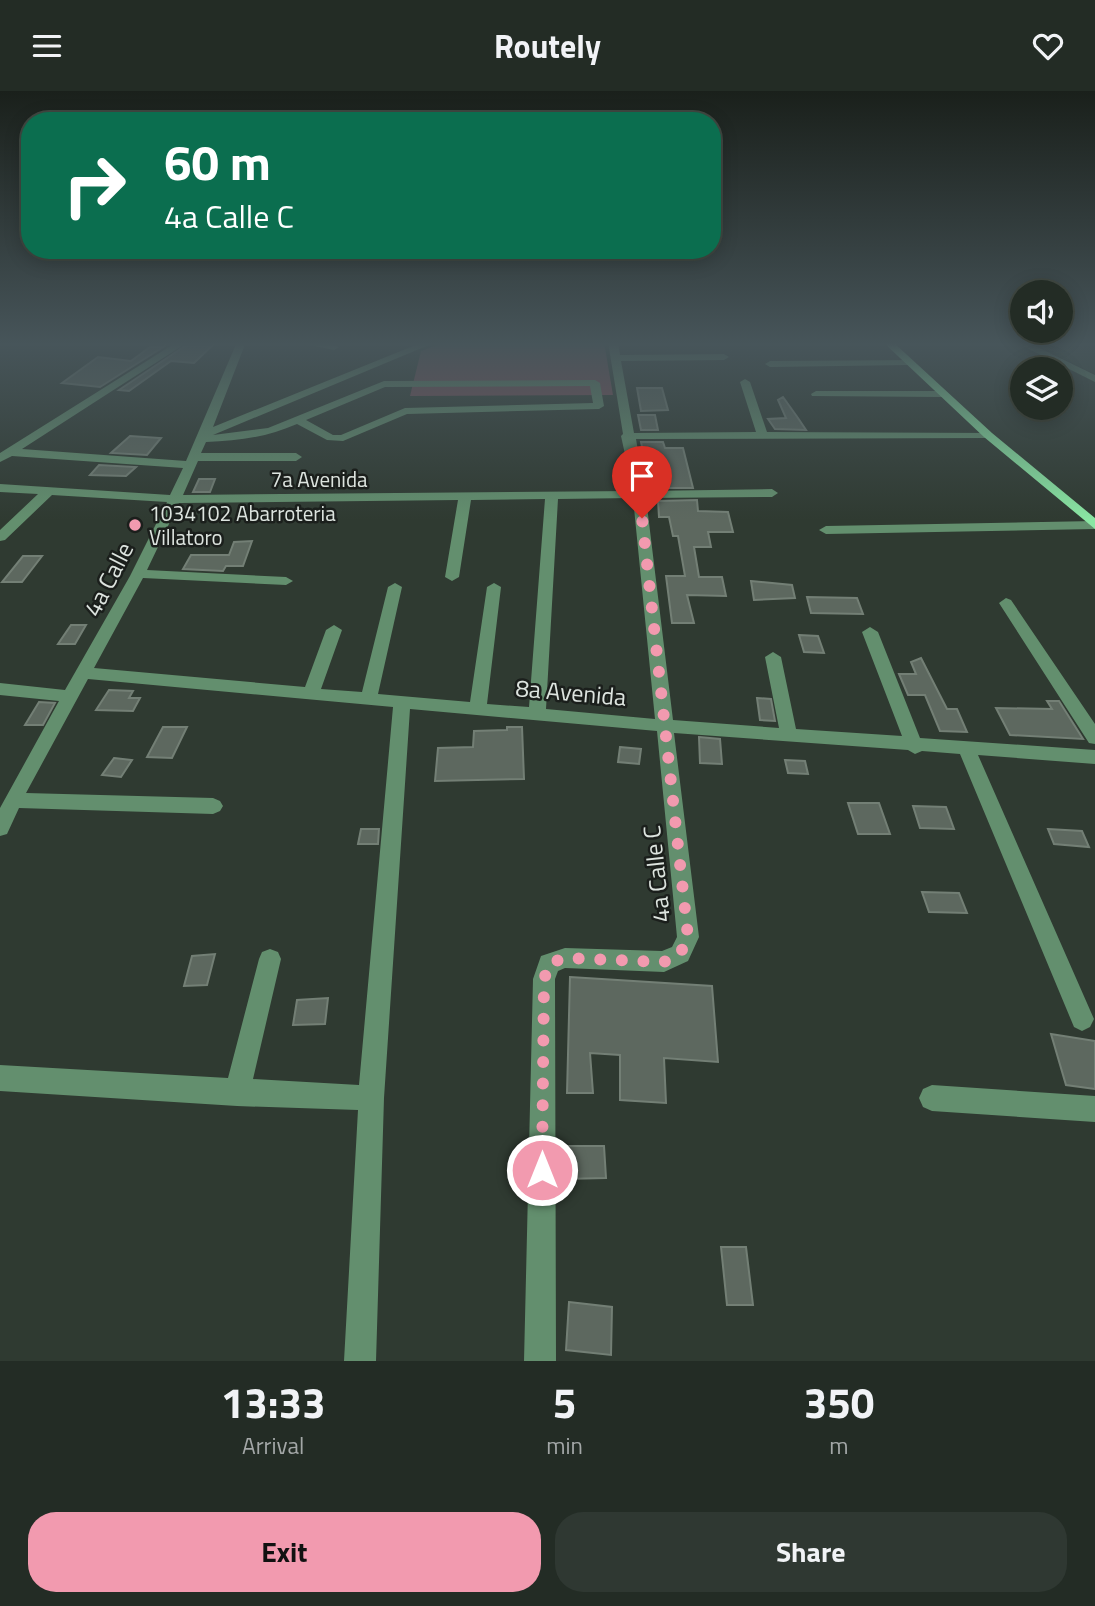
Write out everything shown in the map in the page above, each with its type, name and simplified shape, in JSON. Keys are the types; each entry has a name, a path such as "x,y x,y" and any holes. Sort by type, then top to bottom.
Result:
{"main road":[{"path":"951,401 1095,525"}],"street":[{"path":"5,455 90,401"},
{"name":"4a Calle","path":"0,828 11,790 71,696 138,574 205,437 219,401"},
{"path":"205,437 290,401"},
{"path":"205,437 242,437 271,431 340,401"},
{"path":"405,401 405,411"},
{"path":"504,410 505,401"},
{"path":"297,420 331,437 343,438 405,411 596,409 599,407 598,401"},
{"name":"4a Calle C","path":"540,1361 544,979 550,963 565,958 664,962 680,954 688,937 667,726 639,492 622,401"},
{"path":"751,401 762,435"},
{"path":"627,436 988,435"},
{"path":"5,455 192,461 296,457"},
{"name":"7a Avenida","path":"0,488 173,499 552,496 639,492 772,493"},
{"path":"0,537 49,491"},
{"path":"452,577 465,496"},
{"path":"537,712 552,496"},
{"path":"826,530 1095,525"},
{"path":"138,574 286,581"},
{"path":"369,698 395,587"},
{"path":"478,708 494,587"},
{"path":"1006,603 1095,738"},
{"path":"311,693 334,630"},
{"path":"870,632 915,747"},
{"path":"773,657 789,736"},
{"name":"8a Avenida","path":"84,673 915,747 1095,757"},
{"path":"0,689 71,696"},
{"path":"360,1361 372,1098 402,701"},
{"path":"967,750 1082,1019"},
{"path":"11,790 213,806"},
{"path":"237,1093 270,959"},
{"path":"0,1077 237,1093 372,1098"},
{"path":"932,1098 1095,1109"}],"building":[{"path":"639,401 666,401 668,410 641,411"},
{"path":"779,401 786,401 806,430 775,429 768,419 786,418"},
{"path":"638,415 655,415 658,430 641,430"},
{"path":"130,436 161,438 147,455 111,453"},
{"path":"641,442 663,442 665,448 683,448 693,488 669,488 663,456 644,456"},
{"path":"99,465 136,467 126,476 90,475"},
{"path":"199,479 215,479 210,492 193,492"},
{"path":"697,500 698,511 728,512 733,532 708,532 711,547 694,547 699,577 722,577 726,596 687,595 694,623 672,623 666,576 685,576 678,536 673,536 669,517 659,517 658,501"},
{"path":"252,541 243,566 226,566 223,571 183,569 191,555 229,555 234,542"},
{"path":"23,556 42,556 22,582 2,582"},
{"path":"751,581 792,585 795,598 754,600"},
{"path":"807,597 857,598 863,614 811,613"},
{"path":"71,625 86,625 75,644 58,644"},
{"path":"799,635 818,636 824,653 804,652"},
{"path":"921,658 947,709 957,709 967,732 940,731 925,695 908,695 899,674 916,674 911,662"},
{"path":"109,690 133,691 129,698 140,698 133,711 96,710"},
{"path":"757,698 771,699 775,721 760,720"},
{"path":"1047,701 1059,701 1083,739 1010,735 996,708 1052,709"},
{"path":"39,702 55,703 43,725 25,725"},
{"path":"163,727 187,727 172,758 147,757"},
{"path":"507,727 522,727 524,779 435,781 438,748 473,747 474,731 507,730"},
{"path":"699,737 720,739 722,764 700,763"},
{"path":"620,747 641,749 639,764 618,762"},
{"path":"114,758 132,760 121,777 102,775"},
{"path":"785,760 805,761 808,774 788,773"},
{"path":"848,803 879,803 890,834 858,834"},
{"path":"913,806 946,807 954,829 920,828"},
{"path":"361,829 379,829 378,844 358,844"},
{"path":"1048,829 1082,831 1089,847 1054,844"},
{"path":"922,892 959,893 967,913 929,912"},
{"path":"215,954 207,985 184,986 192,956"},
{"path":"570,977 712,986 718,1062 664,1058 666,1103 620,1100 620,1055 590,1053 593,1093 567,1093"},
{"path":"328,998 325,1024 293,1025 297,1000"},
{"path":"1051,1034 1095,1041 1095,1089 1066,1085"},
{"path":"564,1146 604,1146 606,1178 564,1179"},
{"path":"721,1247 746,1247 753,1305 727,1305"},
{"path":"569,1302 612,1307 611,1355 566,1350"}],"place":[{"name":"1034102 Abarroteria Villatoro","path":"135,525"}],"route":[{"path":"542,1170 544,979 550,963 565,958 664,962 680,954 688,937 667,726 642,518"}]}
